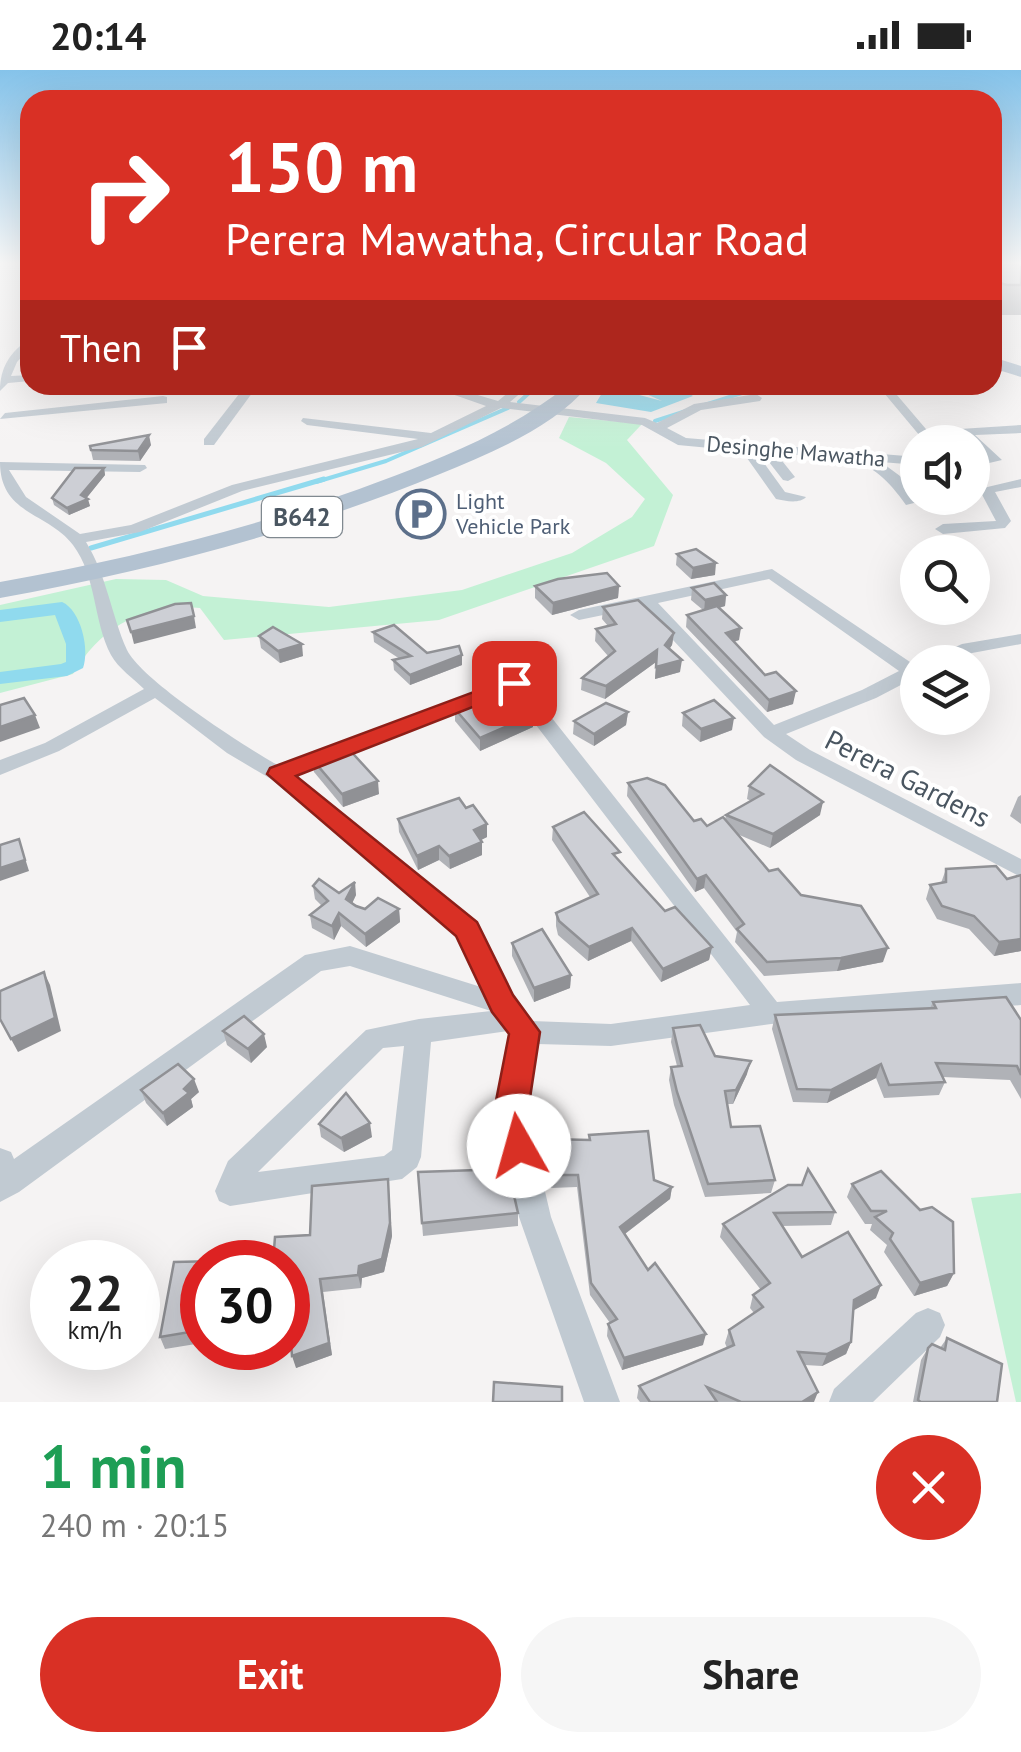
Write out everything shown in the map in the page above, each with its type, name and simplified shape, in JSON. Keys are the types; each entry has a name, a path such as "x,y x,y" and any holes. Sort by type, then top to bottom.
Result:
{"main road":[{"name":"B642","path":"542,410 554,395"},
{"name":"B642","path":"0,590 221,543 349,502 497,444 565,395"},
{"name":"B642","path":"0,579 93,569"}],"street":[{"path":"1,384 15,357"},
{"path":"209,442 244,395"},
{"name":"Desinghe Mawatha","path":"456,395 660,426 683,442 900,459"},
{"path":"77,539 135,529 237,488 354,461 434,437 512,395"},
{"path":"892,395 917,425"},
{"path":"660,426 698,407 756,398"},
{"path":"0,435 2,413 163,400"},
{"path":"307,420 434,437"},
{"path":"1021,429 964,432 1021,483"},
{"path":"746,448 782,496 798,497"},
{"path":"778,450 776,462 788,478"},
{"path":"864,456 900,486"},
{"path":"990,461 995,460"},
{"path":"0,466 20,500 77,539 93,569 120,655 156,690 234,749 278,774 467,930 514,1018 511,1111 535,1217 602,1402"},
{"path":"0,466 140,468"},
{"path":"943,529 1000,525 1004,521 986,489 1021,483"},
{"name":"Perera Gardens","path":"579,615 772,574 900,661"},
{"name":"Perera Gardens","path":"646,600 771,732 803,754 1021,870"},
{"path":"988,645 1021,640"},
{"name":"Perera Gardens","path":"771,732 869,694 900,677"},
{"path":"278,774 514,683 771,1013"},
{"path":"0,768 52,747 156,690"},
{"path":"3,1177 314,962 350,956 514,1018 612,1035 771,1013 980,1001 1021,994"},
{"path":"418,1030 406,1157 391,1170 230,1191 239,1170 376,1038 418,1030 514,1018"},
{"path":"847,1402 928,1325"}],"green space":[{"path":"569,417 642,424 627,440 673,495 654,546 439,620 224,640 200,608 142,614 110,631 73,674 0,693 0,605 116,579 166,580 203,596 329,607 462,590 572,553 632,517 645,499 606,463 559,438"},
{"path":"1021,1193 1021,1402 1016,1402 971,1198"}],"water":[{"path":"601,395 639,395 662,401 648,395 693,396 651,412 596,403"}],"building":[{"path":"149,435 138,451 91,450 90,446"},
{"path":"75,468 104,468 81,495 88,499 67,508 52,498"},
{"path":"696,549 716,563 693,568 677,554"},
{"path":"607,573 619,586 553,603 535,586 558,579"},
{"path":"714,583 726,595 705,600 692,588"},
{"path":"638,600 674,633 665,645 682,660 656,667 657,650 606,686 582,678 615,651 596,629 616,624 603,607"},
{"path":"191,603 194,616 131,632 127,620 175,604"},
{"path":"717,606 741,628 726,633 765,675 776,672 796,691 769,700 687,615"},
{"path":"394,625 427,653 459,646 462,655 410,675 393,660 411,656 373,632"},
{"path":"273,627 302,644 278,651 259,636"},
{"path":"526,644 544,652 523,664 508,651"},
{"path":"509,685 533,715 480,738 455,709"},
{"path":"24,698 35,715 0,727 0,705"},
{"path":"714,700 734,718 701,729 683,713"},
{"path":"606,703 628,712 594,734 574,721"},
{"path":"346,746 378,781 342,794 312,759"},
{"path":"770,765 823,802 773,834 726,815 763,794 749,786"},
{"path":"647,778 665,785 694,821 701,819 707,826 723,817 769,871 778,869 801,895 861,906 888,948 841,958 767,962 737,929 744,924 706,875 697,879 628,783"},
{"path":"459,798 466,808 473,805 487,824 474,830 482,842 449,856 439,846 417,856 398,819"},
{"path":"584,812 620,852 613,854 665,911 675,907 712,947 663,969 632,928 589,947 559,921 556,913 598,894 553,827"},
{"path":"19,839 25,860 0,868 0,845"},
{"path":"996,866 1007,879 1021,875 1021,939 999,942 974,916 942,906 930,885 946,882 946,869"},
{"path":"319,879 339,893 355,882 346,899 356,906 365,909 378,898 399,909 365,934 339,913 332,926 310,915 328,901 313,886"},
{"path":"542,929 571,975 534,988 512,943"},
{"path":"44,972 55,1018 11,1039 0,1019 0,991"},
{"path":"1006,997 1021,1020 1021,1075 1017,1066 936,1063 945,1082 889,1085 881,1064 831,1090 797,1089 775,1015 936,1008 933,1002"},
{"path":"244,1016 264,1034 248,1049 223,1031"},
{"path":"700,1025 715,1056 751,1061 736,1090 725,1091 731,1127 760,1126 775,1180 708,1184 671,1067 682,1066 673,1028"},
{"path":"178,1064 194,1079 184,1089 189,1093 163,1113 141,1090"},
{"path":"346,1093 370,1123 341,1138 319,1124"},
{"path":"648,1131 654,1180 672,1187 620,1227 648,1270 655,1263 706,1334 624,1358 608,1324 617,1319 591,1283 578,1175 551,1175 548,1139 590,1140 589,1135"},
{"path":"508,1169 518,1213 422,1223 418,1172"},
{"path":"808,1169 835,1212 774,1213 802,1257 848,1232 881,1285 854,1300 851,1342 827,1354 798,1352 818,1392 802,1402 741,1402 707,1387 717,1402 650,1402 639,1386 734,1345 729,1330 763,1307 753,1295 770,1283 723,1224 788,1185 802,1185"},
{"path":"881,1171 920,1210 932,1207 953,1222 954,1273 920,1283 890,1239 893,1233 875,1217 887,1211 871,1211 852,1184"},
{"path":"388,1179 390,1223 382,1259 359,1266 358,1275 320,1279 329,1343 310,1350 310,1240 275,1240 310,1235 312,1186"},
{"path":"174,1262 180,1262 180,1334 160,1337"},
{"path":"947,1338 1002,1364 997,1402 918,1400 928,1348 932,1344 945,1350"},
{"path":"494,1382 562,1387 562,1402 493,1402"}],"waterway":[{"path":"519,402 527,395"},
{"path":"655,421 736,395"},
{"path":"316,482 386,461 510,407"},
{"path":"91,548 324,479"},
{"path":"0,616 62,608 76,644 76,664 67,670 0,678"}],"place":[{"name":"Light Vehicle Park","path":"421,514"}],"route":[{"path":"514,683 278,774 467,930 502,1004 525,1032 511,1111 519,1146"}]}
